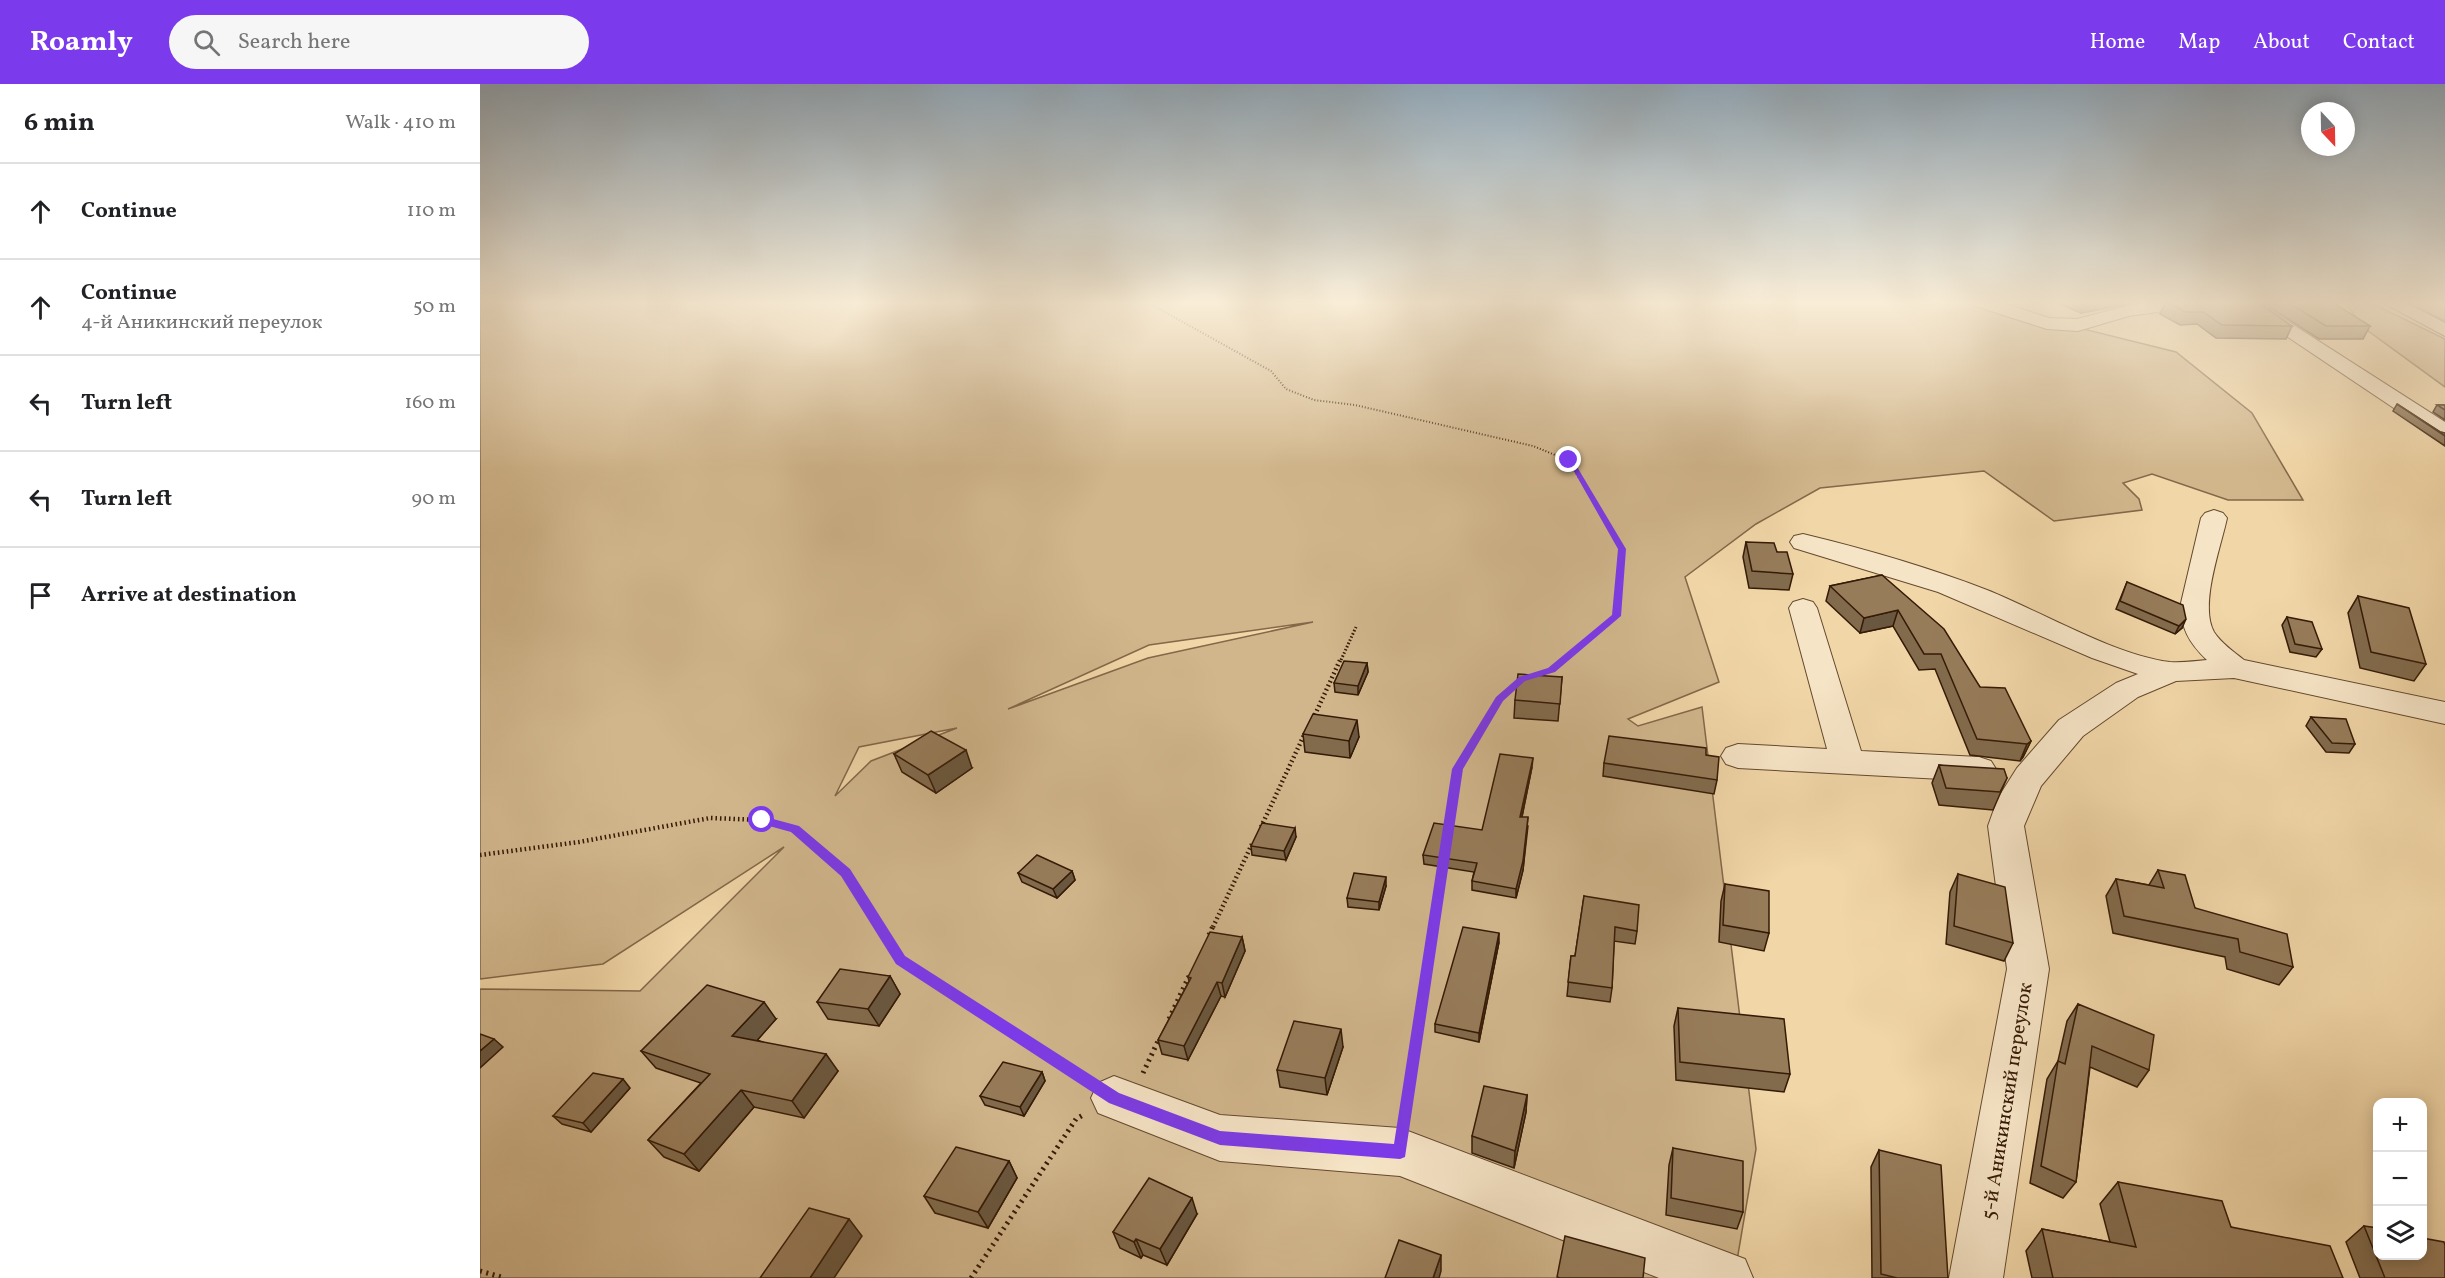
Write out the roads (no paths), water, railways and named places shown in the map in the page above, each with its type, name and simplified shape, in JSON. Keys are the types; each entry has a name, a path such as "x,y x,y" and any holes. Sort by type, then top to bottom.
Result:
{"street":[{"path":"2329,357 2445,432"},
{"path":"2214,518 2194,608 2198,628 2209,646 2234,668"},
{"path":"1803,542 1946,585 2116,658 2170,672"},
{"path":"1803,608 1847,761"},
{"name":"5-й Аникинский переулок","path":"1976,1278 2028,969 2006,826 2016,798 2029,777 2071,728 2127,690 2170,672 2234,668 2445,713"},
{"path":"1738,756 1989,770 2029,777"},
{"path":"1114,1098 1220,1138 1400,1152 1726,1278"}]}
